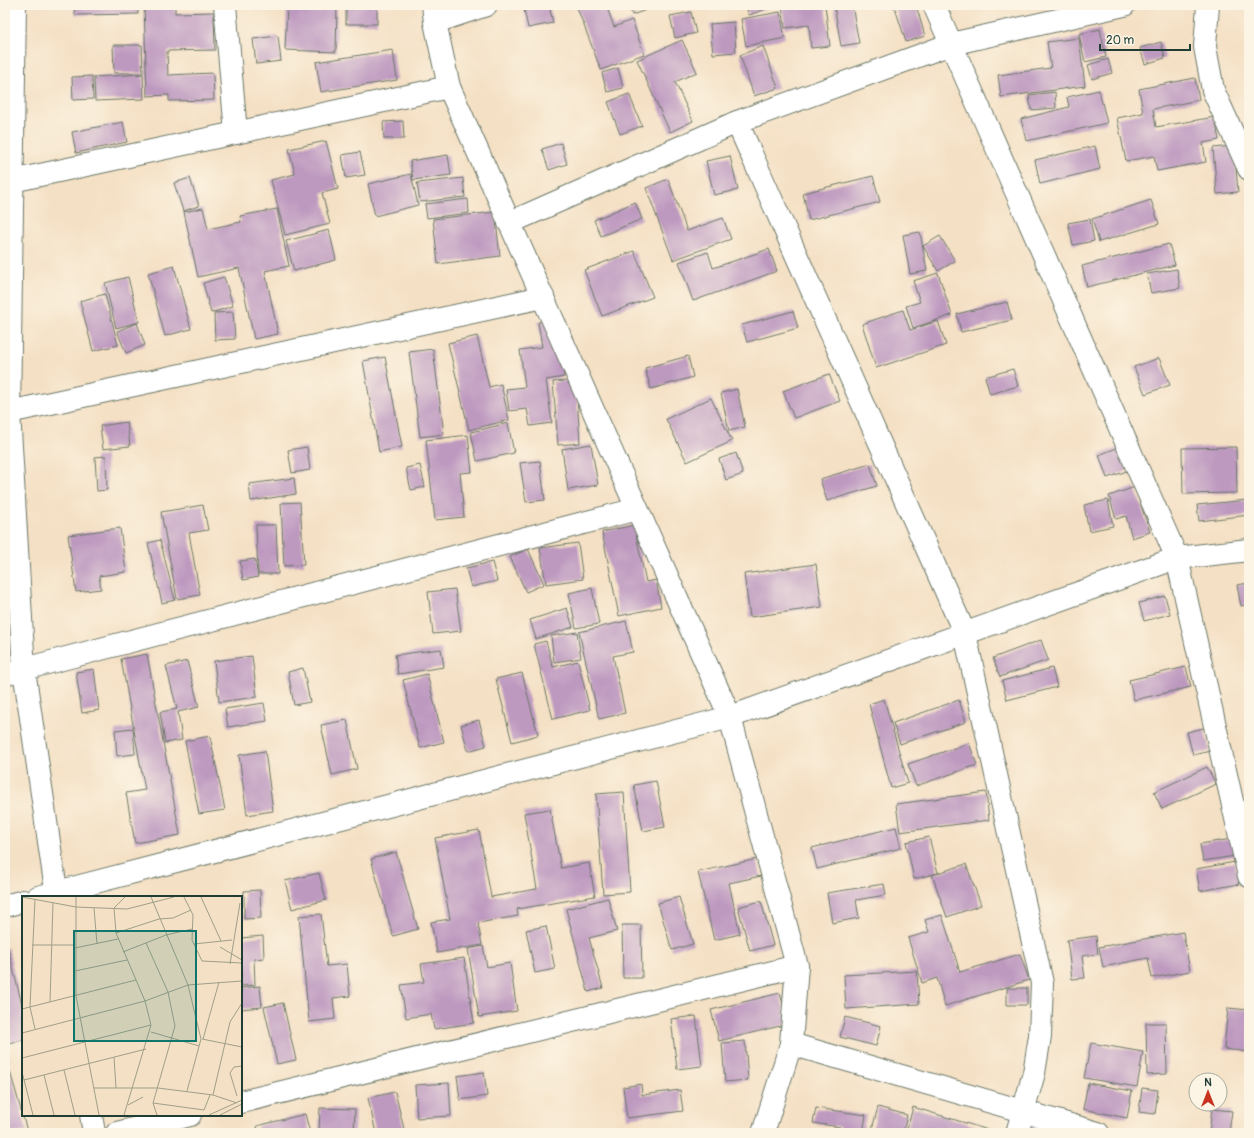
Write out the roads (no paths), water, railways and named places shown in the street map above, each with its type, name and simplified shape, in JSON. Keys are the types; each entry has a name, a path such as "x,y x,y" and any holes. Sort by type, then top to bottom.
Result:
{"street":[{"path":"15,5 9,141 12,181 9,412 14,672 51,895 730,717 1177,558 1249,550"},
{"path":"225,5 236,133"},
{"path":"486,5 434,13 449,87 730,717 797,966 791,1044 763,1133"},
{"path":"934,5 1177,558 1249,876"},
{"path":"509,223 736,122 951,44 1124,5"},
{"path":"1208,5 1205,47 1213,90 1240,130 1249,169"},
{"path":"12,181 449,87"},
{"path":"736,122 965,634 1042,983 1040,1036 1034,1073 1017,1133"},
{"path":"9,412 543,297"},
{"path":"14,672 637,508"},
{"path":"5,906 22,901"},
{"path":"242,1102 797,966"},
{"path":"791,1044 1098,1133"},
{"path":"91,1116 94,1133"},
{"path":"117,1133 186,1116"}]}
